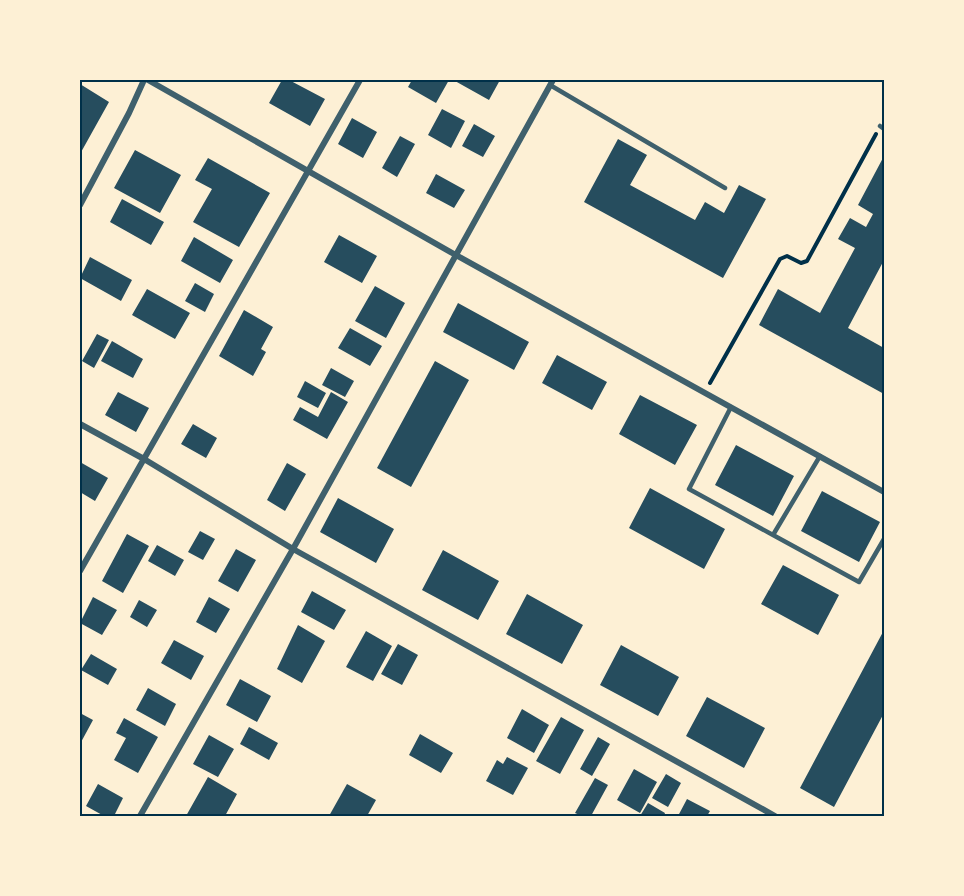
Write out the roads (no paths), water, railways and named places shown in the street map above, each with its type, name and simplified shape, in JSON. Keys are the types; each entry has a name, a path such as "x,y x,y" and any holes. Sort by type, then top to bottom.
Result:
{"street":[{"path":"80,205 146,80 454,254 885,492"},
{"path":"80,571 360,80"},
{"path":"140,816 293,549 454,254 552,82"},
{"path":"80,424 144,459 293,549 775,816"}],"lane":[{"path":"552,82 725,188"},
{"path":"731,407 689,489 859,582 885,539"},
{"path":"773,535 820,456"}]}
